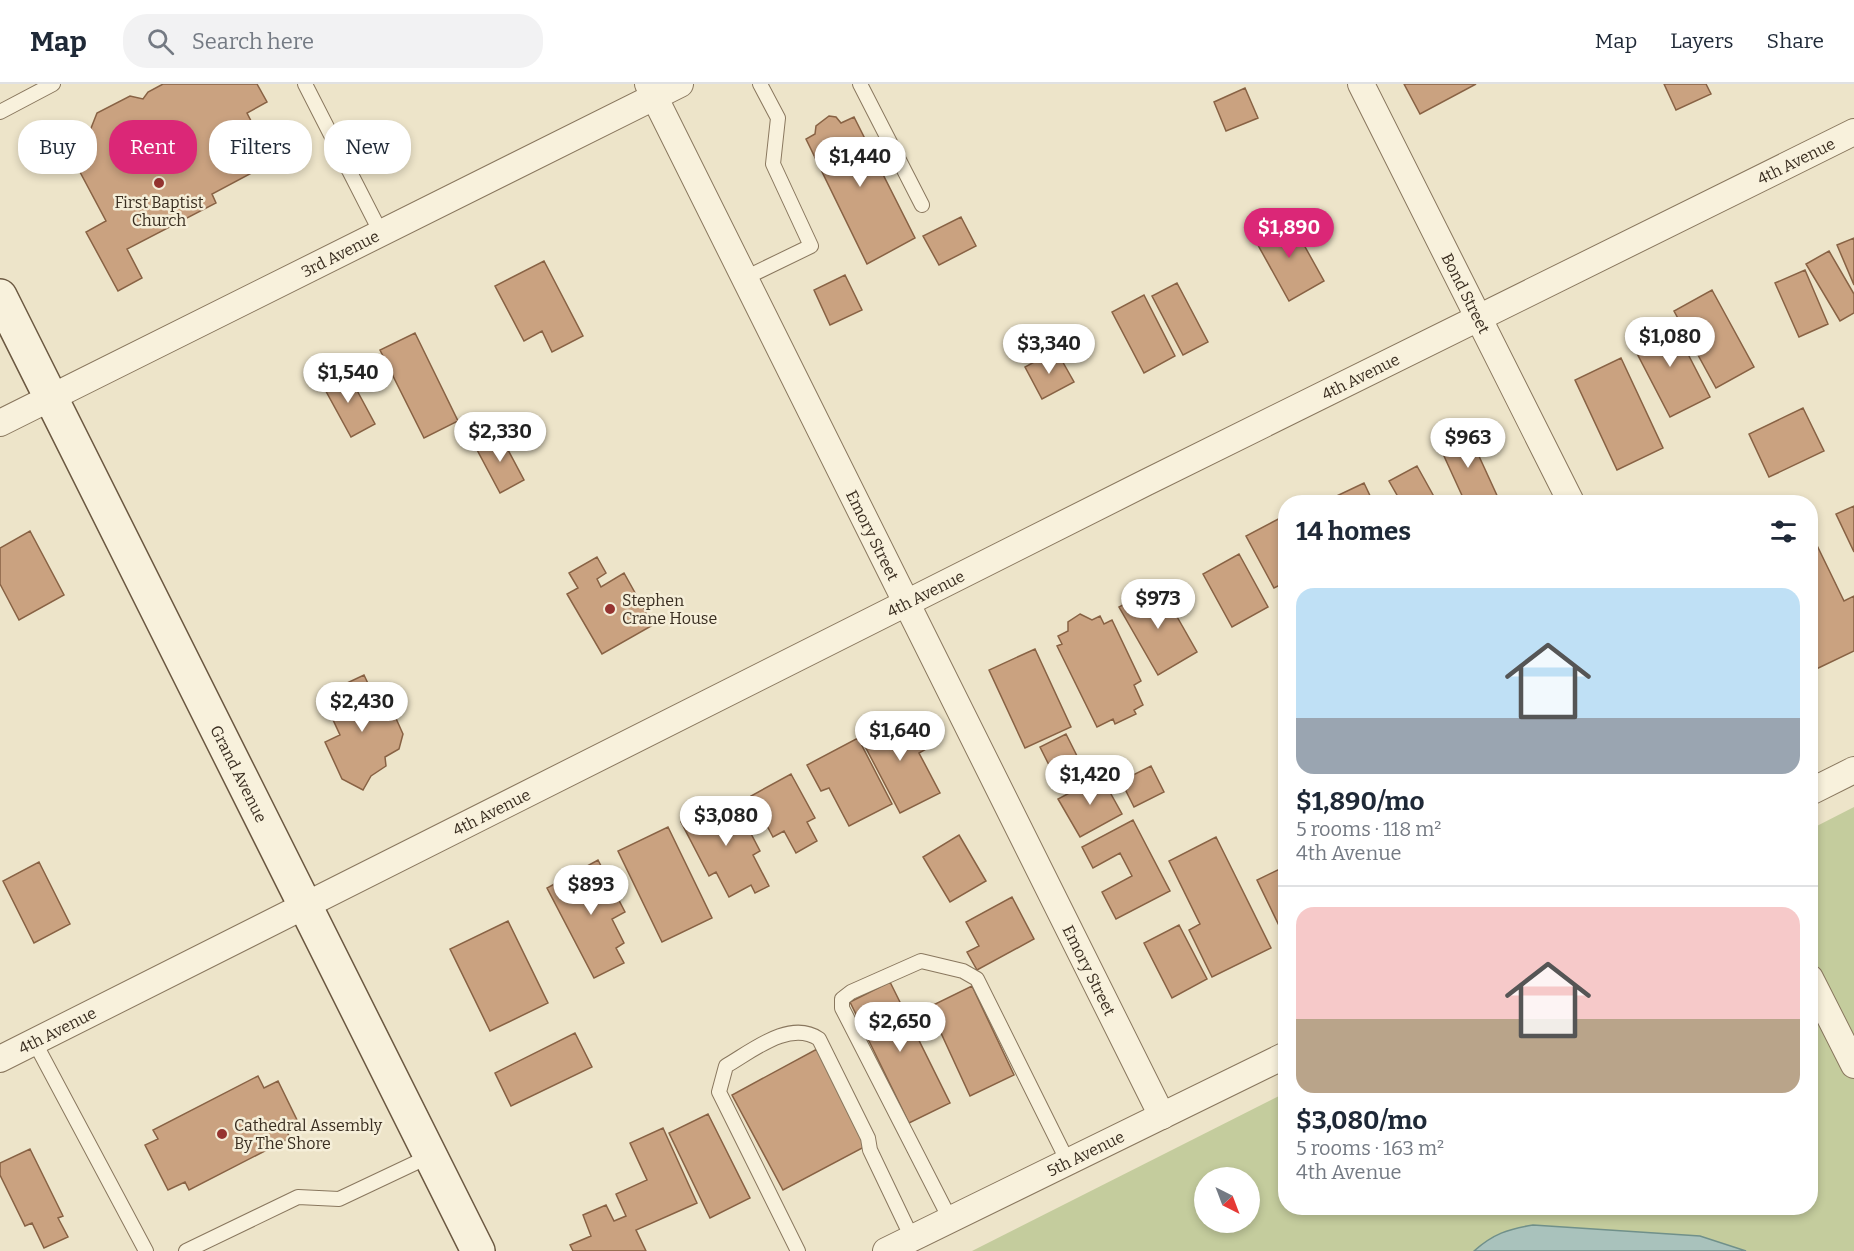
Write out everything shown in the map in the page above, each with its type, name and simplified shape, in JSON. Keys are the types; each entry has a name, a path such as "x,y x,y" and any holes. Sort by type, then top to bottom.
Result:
{"street":[{"name":"3rd Avenue","path":"0,423 381,233 652,90 680,84"},
{"name":"Bond Street","path":"1360,84 1567,495"},
{"name":"Emory Street","path":"652,90 1162,1116"},
{"name":"4th Avenue","path":"0,1059 909,604 1145,483 1479,320 1854,132"},
{"name":"Grand Avenue","path":"0,296 478,1251"},
{"path":"1818,788 1854,770"},
{"path":"1818,994 1854,1065"},
{"name":"5th Avenue","path":"886,1251 1067,1160 1278,1059"}],"lane":[{"path":"0,112 53,84"},
{"path":"305,84 381,233"},
{"path":"745,278 811,246 773,164 778,118 760,84"},
{"path":"860,84 922,205"},
{"path":"950,1219 842,1008 842,999 851,992 921,961 963,971 977,979 1067,1160"},
{"path":"798,1251 718,1092 726,1066 783,1034 810,1032 819,1039 868,1138 870,1150 912,1238"},
{"path":"34,1041 146,1251"},
{"path":"186,1251 298,1197 339,1199 430,1156"}],"green space":[{"path":"1854,807 1854,1251 972,1251 1278,1097 1278,1215 1818,1215 1818,825"}],"water":[{"path":"1533,1225 1700,1236 1746,1251 1474,1251 1501,1233"}],"building":[{"name":"First Baptist Church","path":"163,84 257,84 267,102 247,113 251,120 209,120 209,174 250,174 212,194 216,203 127,249 142,278 118,291 86,232 106,221 81,174 97,174 97,120 94,120 97,113 130,96 143,99 148,92"},
{"path":"1404,84 1476,84 1420,114"},
{"path":"1664,84 1706,84 1711,94 1676,110"},
{"path":"1245,88 1258,118 1226,131 1214,102"},
{"path":"829,116 836,117 841,123 854,117 915,238 867,264 806,139 815,134 816,126"},
{"path":"961,217 976,246 939,265 923,236"},
{"path":"1289,218 1324,281 1289,301 1254,238"},
{"path":"1854,238 1854,285 1837,245"},
{"path":"1829,251 1854,294 1854,313 1840,321 1806,264"},
{"path":"544,261 583,336 552,352 542,331 524,341 495,286"},
{"path":"1805,270 1828,324 1799,337 1775,283"},
{"path":"845,275 862,310 830,325 814,290"},
{"path":"1177,283 1208,342 1183,355 1152,296"},
{"path":"1712,290 1754,367 1716,388 1674,311"},
{"path":"1144,295 1175,356 1144,373 1112,312"},
{"path":"1670,319 1710,397 1670,417 1630,340"},
{"path":"415,333 458,421 424,438 380,350"},
{"path":"1056,350 1074,382 1042,399 1025,367"},
{"path":"1621,358 1663,448 1617,470 1575,380"},
{"path":"346,370 375,424 351,437 322,384"},
{"path":"1803,408 1824,451 1769,477 1749,434"},
{"path":"1467,430 1497,495 1462,495 1438,443"},
{"path":"499,433 524,480 500,493 475,446"},
{"path":"1417,466 1433,495 1397,495 1389,481"},
{"path":"1364,483 1370,495 1339,495"},
{"path":"1854,506 1854,552 1836,514"},
{"path":"1278,519 1278,586 1274,588 1246,536"},
{"path":"30,531 64,595 19,620 0,584 0,548"},
{"path":"1818,547 1844,601 1854,596 1854,651 1818,668"},
{"path":"1239,554 1268,607 1232,627 1203,574"},
{"name":"Stephen Crane House","path":"597,557 606,573 597,579 601,587 624,573 653,625 602,654 567,594 578,588 569,573"},
{"path":"1159,585 1197,652 1158,675 1119,607"},
{"path":"1080,614 1092,620 1100,616 1104,624 1112,620 1141,681 1134,685 1143,705 1134,710 1136,714 1115,724 1113,719 1097,727 1057,646 1062,644 1058,636 1068,631 1068,622"},
{"path":"1035,649 1071,727 1025,748 989,670"},
{"path":"364,675 379,707 389,703 403,734 399,749 385,757 386,766 371,776 363,790 342,779 325,742 340,735 328,709 340,703 334,689"},
{"path":"895,714 902,728 914,722 928,748 919,753 940,793 900,813 858,733"},
{"path":"1066,734 1079,760 1053,773 1040,747"},
{"path":"858,738 892,804 849,826 829,788 821,791 807,765"},
{"path":"1151,766 1164,792 1134,807 1121,781"},
{"path":"791,774 815,818 807,822 817,841 796,853 784,831 773,837 751,796"},
{"path":"1101,776 1122,814 1080,837 1058,799"},
{"path":"725,799 730,810 736,805 760,851 753,855 769,886 755,893 751,885 729,897 716,872 709,876 681,822"},
{"path":"1133,820 1170,891 1116,919 1102,892 1132,876 1120,853 1093,868 1082,847"},
{"path":"668,827 712,918 662,942 618,851"},
{"path":"959,835 986,881 950,902 923,857"},
{"path":"1216,837 1271,948 1212,977 1189,930 1200,924 1169,861"},
{"path":"598,860 625,912 612,919 624,943 616,948 624,963 594,978 547,888"},
{"path":"39,862 70,924 34,943 3,881"},
{"path":"1278,870 1278,924 1257,880"},
{"path":"1012,897 1034,939 977,970 967,952 979,946 966,922"},
{"path":"508,921 548,1003 490,1031 450,949"},
{"path":"1179,925 1207,979 1172,998 1144,943"},
{"path":"890,982 950,1103 909,1123 850,1002"},
{"path":"972,986 1014,1075 970,1096 929,1007"},
{"path":"575,1033 592,1067 511,1106 495,1073"},
{"path":"817,1049 868,1145 783,1190 732,1095"},
{"name":"Cathedral Assembly By The Shore","path":"258,1076 264,1088 278,1081 298,1122 285,1128 290,1138 189,1190 185,1182 168,1190 145,1145 158,1139 153,1130"},
{"path":"708,1114 750,1198 710,1218 669,1133"},
{"path":"663,1128 697,1203 636,1230 646,1251 573,1251 570,1245 591,1236 583,1215 606,1205 614,1221 626,1216 616,1194 647,1180 630,1143"},
{"path":"30,1149 63,1216 58,1218 68,1237 44,1248 32,1223 25,1226 0,1175 0,1163"}],"place":[{"name":"First Baptist Church","path":"159,183"},
{"name":"Stephen Crane House","path":"610,609"},
{"name":"Cathedral Assembly By The Shore","path":"222,1134"}]}
